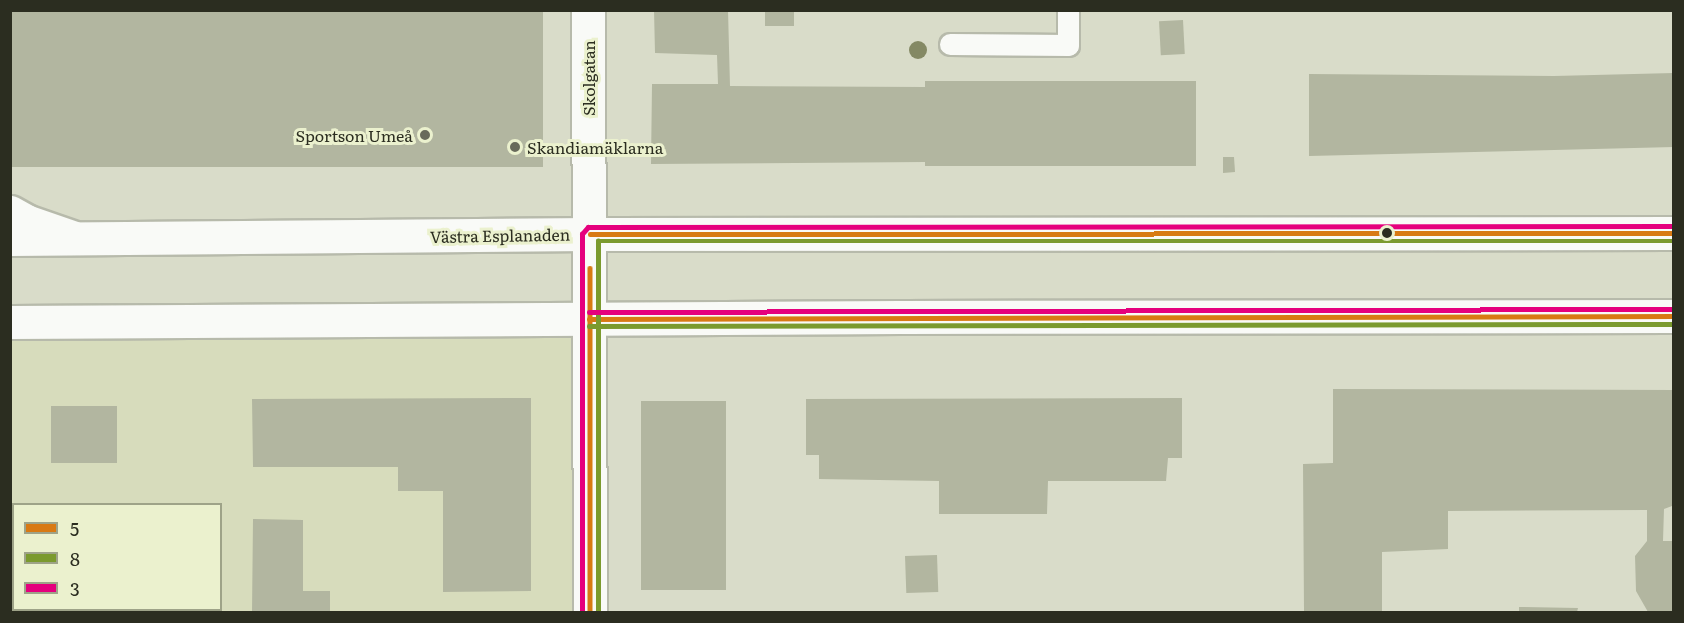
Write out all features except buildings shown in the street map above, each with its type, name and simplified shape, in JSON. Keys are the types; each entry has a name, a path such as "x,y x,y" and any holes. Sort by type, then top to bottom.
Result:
{"main road":[{"name":"Skolgatan","path":"588,10 590,612"},
{"path":"10,212 26,221 82,240"},
{"name":"Västra Esplanaden","path":"10,239 590,234 1674,234"},
{"path":"10,322 1674,316"}],"lane":[{"path":"950,44 1068,45 1068,10"}],"shaded area":[{"path":"589,319 590,612 11,612 10,322"},
{"path":"11,521 12,521 12,588"}],"transit line":[{"name":"3","path":"582,612 582,234 588,227 1674,226"},
{"name":"5","path":"590,234 1674,233"},
{"name":"8","path":"598,612 598,241 1674,241"},
{"name":"5","path":"590,268 590,612"},
{"name":"3","path":"589,312 1674,309"},
{"name":"5","path":"589,319 1674,316"},
{"name":"8","path":"589,326 1674,324"}],"place":[{"name":"Sportson Umeå","path":"425,135"},
{"name":"Skandiamäklarna","path":"515,147"}]}
